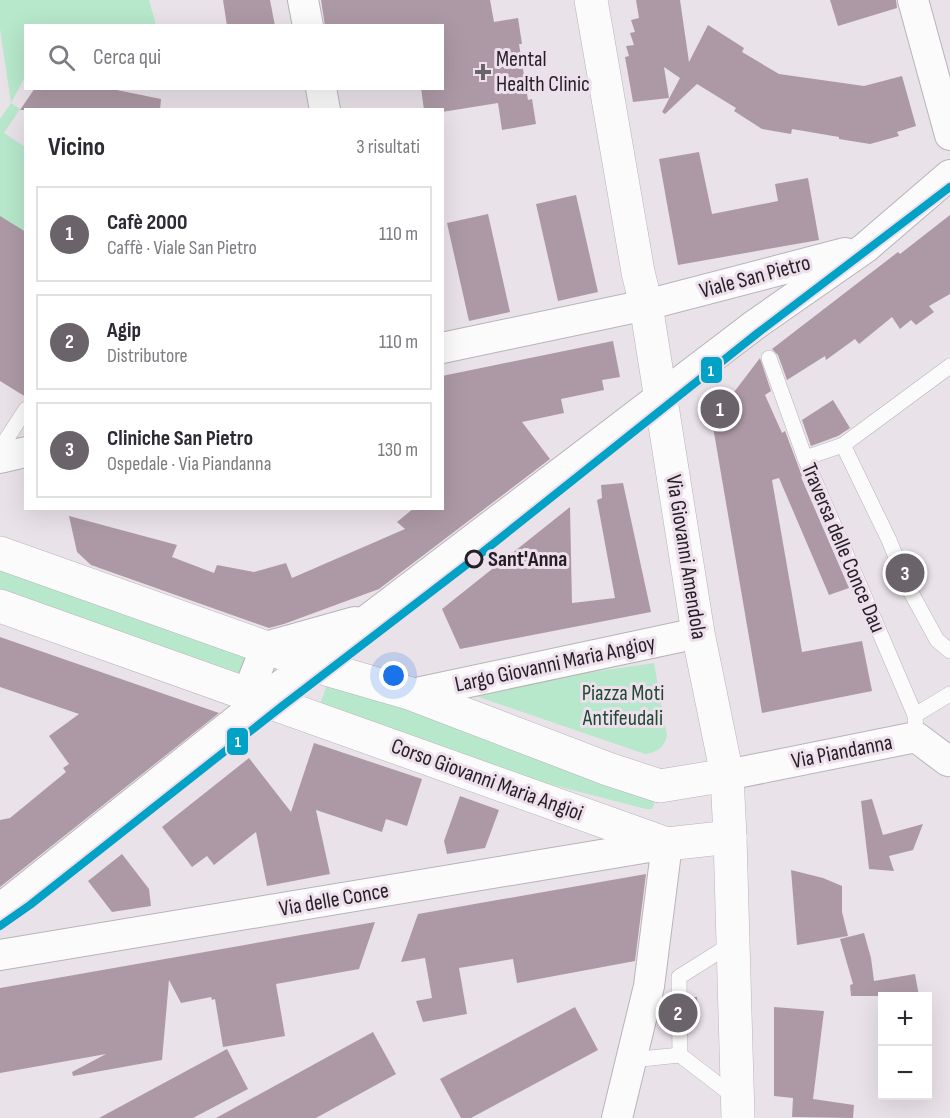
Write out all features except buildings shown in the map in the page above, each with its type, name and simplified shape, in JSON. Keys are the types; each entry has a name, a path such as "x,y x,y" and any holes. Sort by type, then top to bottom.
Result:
{"street":[{"path":"303,0 308,24"},
{"name":"Via Giovanni Amendola","path":"591,0 646,305 698,633 727,775 738,1109"},
{"path":"913,0 950,135"},
{"path":"321,90 325,108"},
{"name":"Viale San Pietro","path":"0,909 254,697 311,664 756,324 865,248 950,175"},
{"name":"Viale San Pietro","path":"444,348 646,305 865,248"},
{"path":"0,458 24,452"},
{"path":"0,553 311,664 412,694 608,769 660,786 727,775"},
{"name":"Corso Giovanni Maria Angioi","path":"0,606 667,844 730,837"},
{"path":"266,647 372,617"},
{"name":"Largo Giovanni Maria Angioy","path":"412,694 698,633"},
{"path":"254,697 266,647"},
{"name":"Via Piandanna","path":"727,775 915,726 949,761"},
{"path":"617,1118 649,986 667,844"},
{"name":"Via delle Conce","path":"0,955 667,844"}],"lane":[{"name":"Traversa delle Conce Dau","path":"769,358 805,458 915,726"},
{"path":"805,458 843,445 950,366"},
{"path":"0,448 24,412"},
{"path":"843,445 889,540 908,587 937,640 950,651"},
{"path":"915,726 950,693"},
{"path":"678,977 734,943"},
{"path":"654,951 678,977 680,1055 738,1109"},
{"path":"631,1060 680,1055"}],"green space":[{"path":"0,0 149,0 156,24 24,24 24,79 11,103 0,29"},
{"path":"11,103 20,109 4,133 24,146 24,231 0,216 0,119"},
{"path":"0,564 247,653 238,679 0,593"},
{"name":"Piazza Moti Antifeudali","path":"654,663 667,735 660,749 645,754 461,691"},
{"path":"328,682 649,796 653,798 654,805 652,809 646,809 506,773 319,707"}],"transit line":[{"name":"1","path":"0,926 474,559 759,332 950,187"}],"place":[{"name":"Mental Health Clinic","path":"483,72"},
{"name":"Cafè 2000","path":"720,409"},
{"name":"Sant'Anna","path":"474,559"},
{"name":"Cliniche San Pietro","path":"905,573"},
{"name":"Agip","path":"678,1013"}]}
